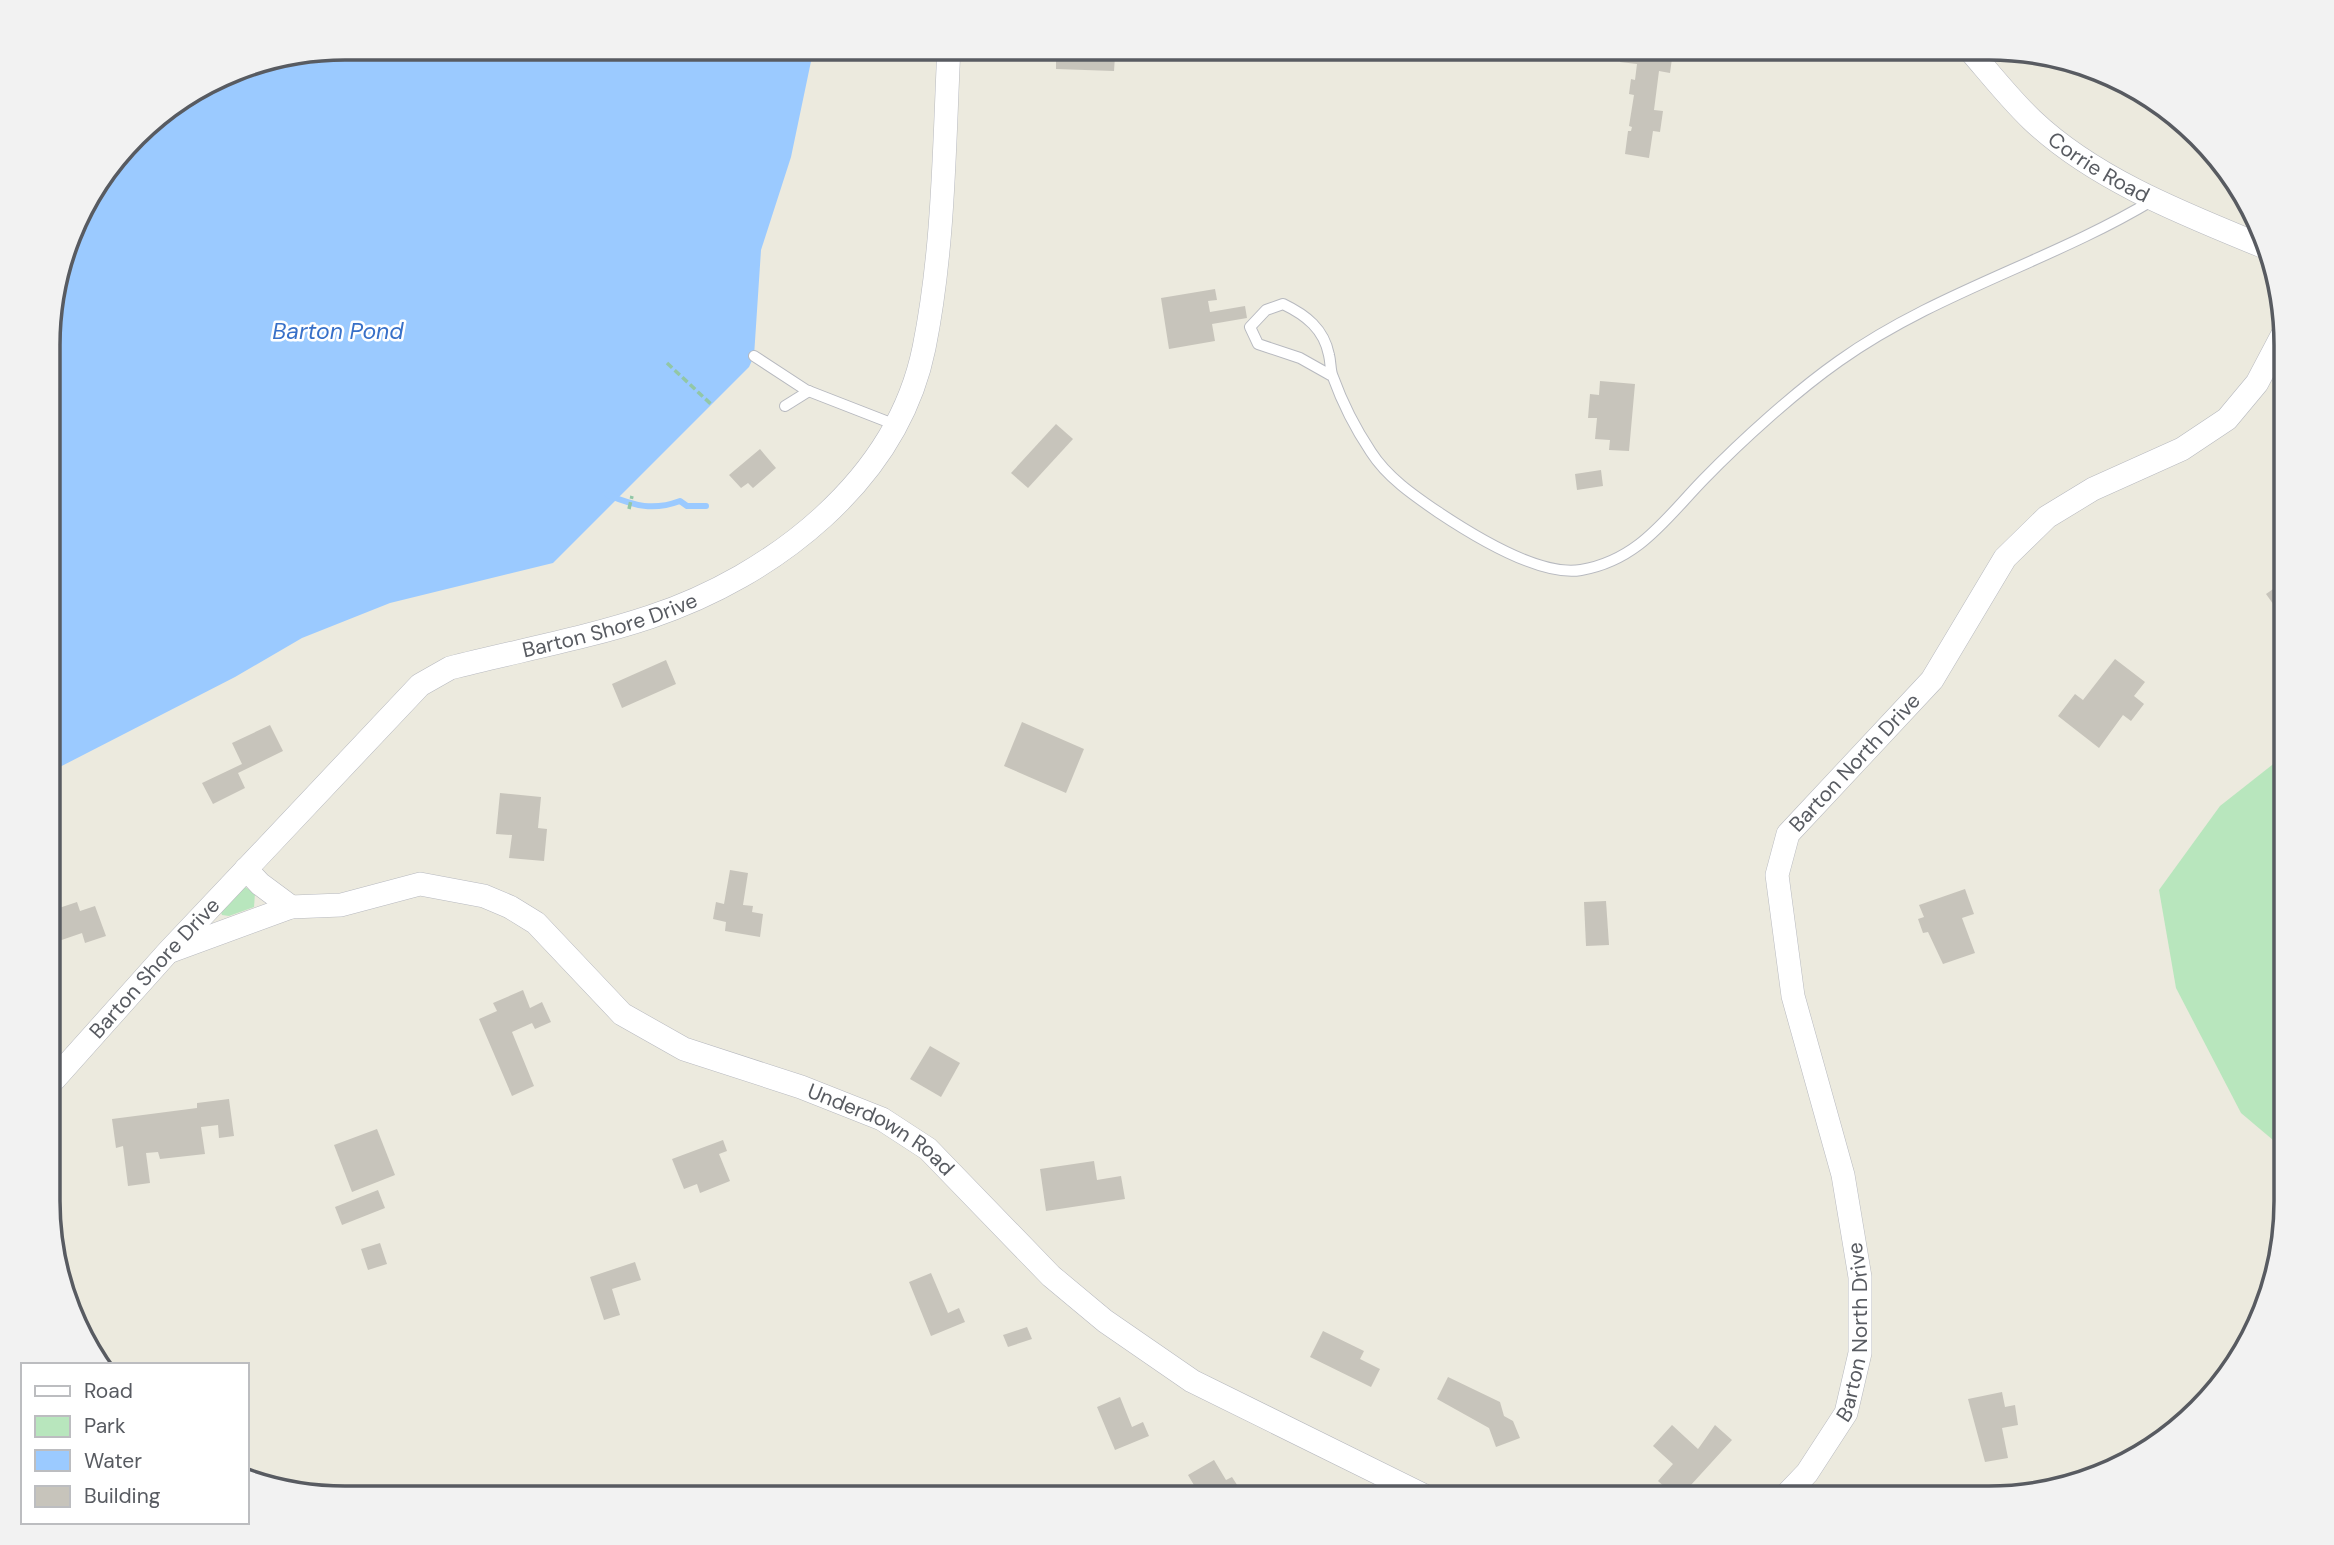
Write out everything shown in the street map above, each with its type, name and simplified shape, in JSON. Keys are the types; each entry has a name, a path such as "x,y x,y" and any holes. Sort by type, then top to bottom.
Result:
{"street":[{"name":"Barton Shore Drive","path":"60,1073 168,952 420,685 450,668 651,616 718,587 782,551 831,511 874,461 896,425 924,350 938,262 948,60"},
{"name":"Corrie Road","path":"1978,60 2032,121 2104,173 2155,199 2256,243"},
{"name":"Barton North Drive","path":"1795,1486 1807,1473 1846,1413 1860,1353 1860,1290 1843,1175 1793,996 1777,875 1788,834 1932,680 2005,558 2047,517 2093,489 2182,449 2227,419 2257,383 2274,351"},
{"path":"246,869 291,907"},
{"name":"Underdown Road","path":"168,952 291,907 341,905 420,884 484,896 510,907 536,923 622,1014 684,1049 801,1087 882,1119 928,1149 1051,1276 1105,1321 1192,1381 1405,1486"}],"lane":[{"path":"1332,376 1300,358 1258,344 1250,327 1266,310 1283,304 1300,312 1317,327 1329,352 1332,376 1370,452 1389,475 1437,511 1515,557 1577,571 1604,564 1639,544 1672,516 1703,479 1840,361 1959,291 2114,224 2155,199"},
{"path":"754,356 809,391 896,425"},
{"path":"785,406 809,391"}],"path":[{"path":"667,363 713,406"},
{"path":"629,509 632,496"}],"green space":[{"path":"2274,763 2274,1141 2241,1113 2176,988 2159,890 2220,806"},
{"path":"245,887 255,893 254,907 229,916 222,915 220,910 237,889"}],"water":[{"name":"Barton Pond","path":"811,60 791,157 761,250 754,356 749,367 553,563 390,603 302,638 235,677 60,767 62,307 69,271 89,219 118,171 143,143 171,118 219,89 271,69 307,62"}],"building":[{"path":"1056,60 1115,60 1114,71 1056,69"},
{"path":"1672,60 1670,73 1659,71 1654,110 1663,111 1660,132 1653,131 1649,158 1625,154 1628,131 1631,131 1632,127 1629,126 1634,95 1629,94 1631,79 1635,80 1637,64 1620,62"},
{"path":"1215,289 1217,300 1208,301 1210,312 1245,306 1247,318 1212,324 1215,341 1169,349 1161,298"},
{"path":"1600,381 1635,384 1629,451 1609,450 1610,440 1595,439 1597,418 1588,418 1590,394 1599,395"},
{"path":"1056,424 1073,439 1028,488 1011,473"},
{"path":"760,449 776,468 753,488 748,483 741,488 729,475"},
{"path":"1601,470 1603,486 1577,490 1575,474"},
{"path":"2274,588 2274,605 2266,594"},
{"path":"2115,659 2145,682 2134,696 2144,704 2131,721 2123,715 2099,748 2058,716 2075,694 2083,700"},
{"path":"666,660 676,684 622,708 612,684"},
{"path":"1022,722 1084,749 1066,793 1004,766"},
{"path":"270,725 283,751 238,773 245,788 213,804 202,783 242,764 232,743"},
{"path":"500,793 541,797 538,828 547,829 544,861 509,858 512,835 496,834"},
{"path":"730,870 748,873 743,905 753,906 752,912 763,914 760,937 725,931 726,922 713,919 716,902 724,904"},
{"path":"1965,889 1974,914 1962,918 1975,953 1943,964 1928,932 1923,933 1918,919 1924,917 1919,905"},
{"path":"1606,901 1609,945 1586,946 1584,902"},
{"path":"77,902 80,911 95,906 106,936 85,943 82,933 60,941 60,908"},
{"path":"523,990 530,1008 542,1002 551,1022 535,1029 532,1023 512,1032 534,1086 512,1096 479,1019 497,1011 493,1003"},
{"path":"930,1046 960,1063 941,1097 910,1079"},
{"path":"229,1099 234,1136 219,1138 218,1125 201,1127 205,1154 160,1159 158,1152 146,1153 150,1183 128,1186 123,1146 116,1148 112,1119 197,1108 197,1103"},
{"path":"377,1129 395,1175 352,1192 334,1145"},
{"path":"723,1140 727,1151 719,1154 730,1181 700,1193 697,1184 684,1189 672,1159"},
{"path":"1094,1161 1097,1180 1121,1176 1125,1199 1046,1211 1040,1169"},
{"path":"378,1190 385,1208 342,1225 335,1207"},
{"path":"380,1243 387,1264 368,1270 361,1249"},
{"path":"635,1262 641,1280 612,1289 620,1315 604,1320 590,1277"},
{"path":"931,1273 948,1313 959,1308 965,1322 931,1336 909,1282"},
{"path":"1027,1327 1032,1339 1008,1347 1003,1335"},
{"path":"1323,1331 1364,1351 1360,1359 1380,1369 1371,1387 1310,1357"},
{"path":"1448,1377 1500,1402 1504,1416 1513,1421 1520,1438 1496,1447 1489,1428 1437,1399"},
{"path":"2002,1392 2005,1407 2015,1405 2018,1425 2002,1428 2008,1458 1985,1462 1968,1399"},
{"path":"1120,1397 1132,1427 1143,1422 1149,1436 1115,1450 1097,1407"},
{"path":"1672,1425 1698,1449 1715,1425 1732,1440 1690,1486 1664,1486 1658,1481 1673,1464 1653,1446"},
{"path":"1214,1460 1226,1480 1232,1477 1238,1486 1194,1486 1188,1475"}],"waterway":[{"path":"608,495 644,506 661,506 680,501 687,506 706,506"}]}
